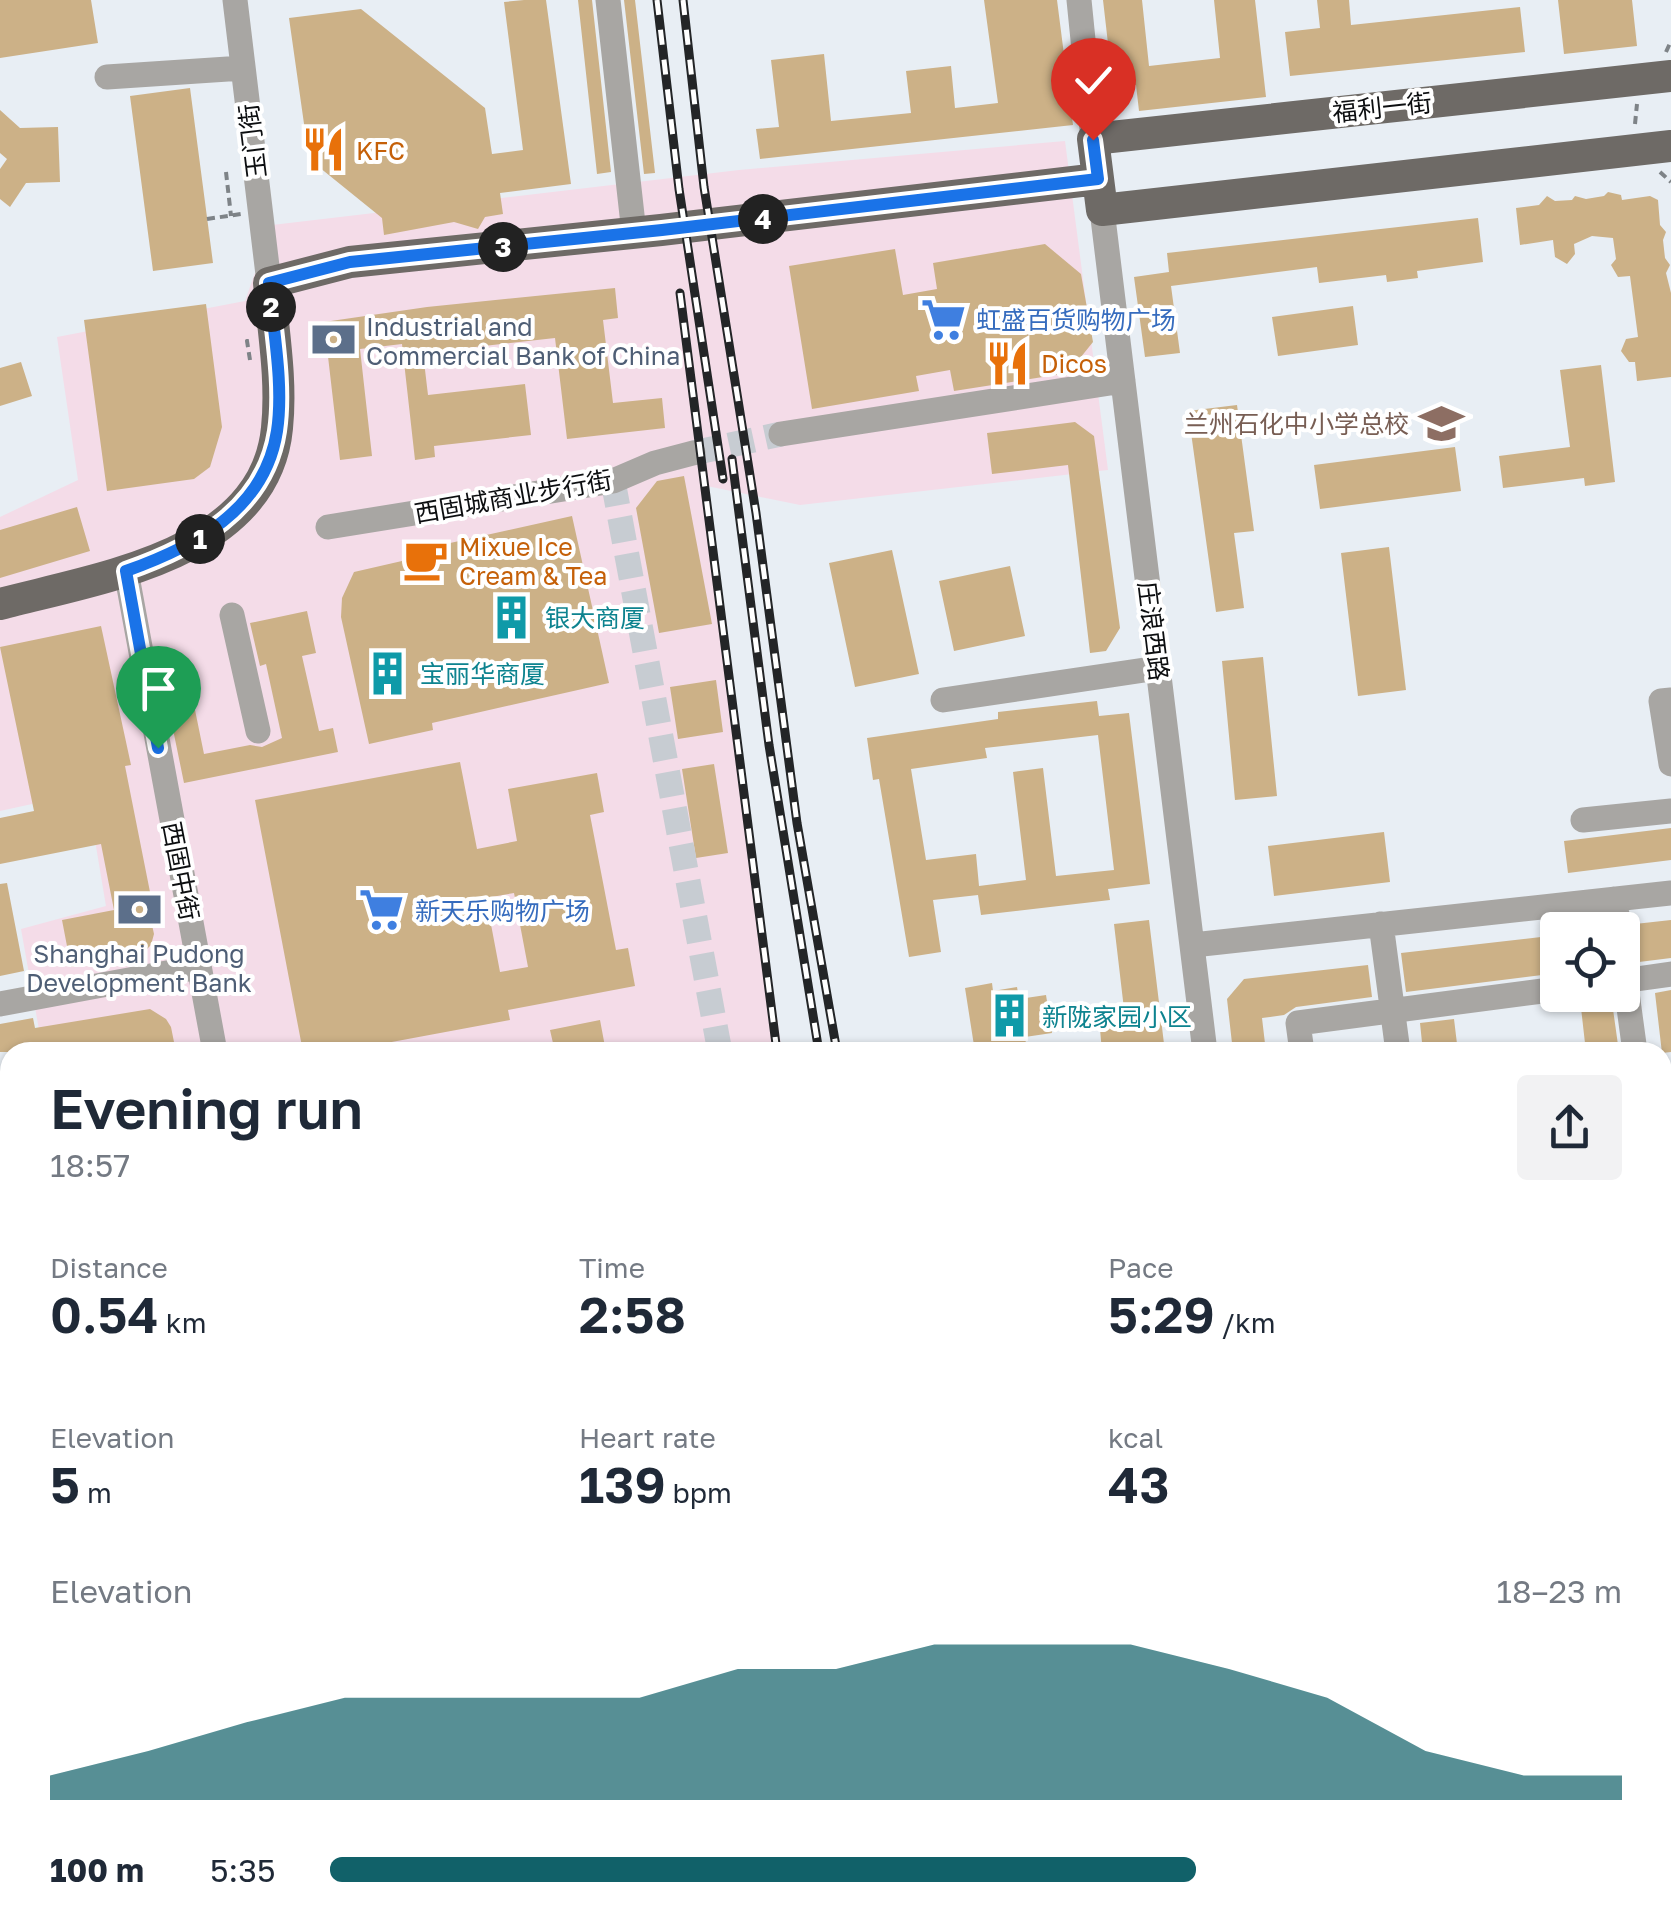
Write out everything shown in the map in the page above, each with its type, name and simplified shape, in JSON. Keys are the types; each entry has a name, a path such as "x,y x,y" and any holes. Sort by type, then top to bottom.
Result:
{"main road":[{"name":"福利一街","path":"1093,140 1671,76"},
{"path":"1093,140 1100,195"},
{"path":"0,604 126,571 194,544 241,517 265,470 277,431 269,283 350,262 634,233 1100,195 1663,156"}],"street":[{"name":"玉门街","path":"236,0 269,283"},
{"path":"608,0 634,233"},
{"path":"1080,0 1093,140"},
{"path":"107,76 244,68"},
{"name":"庄浪西路","path":"1100,195 1204,1042"},
{"path":"781,434 1123,381"},
{"name":"西固城商业步行街","path":"328,527 613,481 694,452"},
{"name":"西固中街","path":"126,571 213,1042"},
{"path":"232,614 258,731"},
{"path":"944,700 1158,668"},
{"path":"1671,700 1660,701 1671,764"},
{"path":"1584,820 1671,812"},
{"path":"1193,945 1671,893"},
{"path":"1615,899 1617,912"},
{"path":"1381,924 1397,1042"},
{"path":"0,1004 199,967"},
{"path":"1640,973 1671,974"},
{"path":"1301,1042 1298,1023 1540,991"},
{"path":"1629,1012 1633,1042"}],"path":[{"path":"1636,131 1641,92"},
{"path":"1663,156 1671,176"},
{"path":"226,172 231,216"},
{"path":"207,219 250,213"}],"shaded area":[{"path":"1065,141 1108,470 800,505 702,485 781,1042 41,1042 21,929 106,906 87,792 0,811 0,517 78,480 57,337 245,301 272,225 739,170"}],"building":[{"path":"0,0 91,0 98,43 0,58"},
{"path":"546,0 571,184 500,193 503,214 485,217 478,229 454,222 384,235 382,218 309,159 289,18 361,9 485,108 492,154 523,150 504,2"},
{"path":"578,0 592,0 611,172 597,174"},
{"path":"624,0 635,0 655,173 644,174"},
{"path":"984,0 1057,0 1073,125 760,159 756,129 779,127 771,60 824,54 831,121 911,113 906,71 951,66 955,108 998,103"},
{"path":"1103,0 1142,0 1149,66 1220,58 1214,0 1255,0 1266,97 1139,111 1136,85 1113,87"},
{"path":"1317,0 1349,0 1351,25 1520,7 1525,52 1290,76 1285,32 1320,28"},
{"path":"1558,0 1632,0 1637,46 1564,54"},
{"path":"190,88 213,263 153,271 130,96"},
{"path":"0,110 20,128 58,127 60,182 26,183 10,207 0,199 0,169 7,159 0,153"},
{"path":"1608,192 1621,195 1622,200 1650,196 1658,200 1660,225 1666,232 1665,258 1670,265 1666,273 1671,293 1671,377 1637,381 1635,362 1629,362 1621,351 1626,339 1638,337 1630,276 1618,277 1611,265 1616,259 1613,238 1592,236 1574,244 1575,254 1567,264 1555,257 1553,240 1520,245 1516,208 1539,205 1547,196 1555,201 1572,200 1575,196 1586,199"},
{"path":"1478,218 1483,262 1417,271 1418,278 1387,282 1386,275 1319,283 1317,267 1171,286 1180,353 1145,357 1134,277 1169,272 1167,253"},
{"name":"虹盛百货购物广场","path":"1045,244 1081,274 1093,342 1068,373 954,391 950,370 916,376 919,391 812,409 789,266 895,249 903,295 937,289 933,263"},
{"path":"615,288 618,318 603,320 613,403 662,398 665,428 567,439 555,338 423,353 428,395 525,384 531,435 434,446 435,457 415,460 402,344 360,349 372,456 340,460 324,322"},
{"path":"206,304 222,427 210,467 194,479 107,491 84,320"},
{"path":"1353,306 1358,345 1278,356 1272,317"},
{"path":"21,362 32,396 0,406 0,368"},
{"path":"1601,365 1615,482 1585,486 1584,478 1503,488 1499,456 1570,447 1560,370"},
{"path":"1237,405 1254,531 1234,533 1244,608 1216,612 1188,411"},
{"path":"1075,422 1094,436 1120,628 1106,651 1090,653 1068,465 992,474 987,433"},
{"path":"1455,447 1461,491 1320,509 1314,465"},
{"path":"684,476 712,624 659,633 636,508 657,481"},
{"path":"77,507 90,551 0,578 0,530"},
{"name":"银大商厦","path":"572,516 609,683 432,723 433,730 369,744 341,617 342,598 354,572 415,558 414,551"},
{"path":"1389,547 1406,690 1358,696 1341,553"},
{"path":"892,550 919,674 855,687 829,563"},
{"path":"1010,566 1025,636 954,651 939,581"},
{"path":"307,611 316,653 302,656 319,731 333,728 338,752 184,783 159,661 184,656 204,754 250,745 262,747 282,738 266,664 260,666 250,623"},
{"path":"101,626 131,765 125,766 150,892 145,893 154,934 143,953 71,967 62,920 114,910 101,844 0,864 0,818 34,811 0,647"},
{"path":"1263,657 1277,796 1235,800 1222,661"},
{"path":"716,680 723,732 678,739 670,687"},
{"path":"1097,701 1099,716 1129,713 1150,884 1108,889 1110,900 981,915 978,895 933,900 941,952 909,957 879,779 873,780 867,738 998,719 998,712","holes":["1098,735 1114,870 1056,876 1043,768 1013,772 1026,880 979,886 976,854 926,860 911,769 987,758 985,748"]},
{"name":"新天乐购物广场","path":"460,762 477,849 517,841 508,789 597,773 604,812 590,815 616,950 628,948 635,986 508,1010 510,1020 392,1042 301,1042 255,800","holes":["514,893 528,967 500,972 486,898"]},
{"path":"714,764 728,853 696,858 682,769"},
{"path":"1671,828 1671,860 1568,873 1564,841"},
{"path":"1384,832 1390,882 1274,896 1268,846"},
{"path":"7,883 24,971 0,976 0,884"},
{"path":"1149,920 1164,1042 1101,1042 1100,1029 1126,1026 1114,924"},
{"path":"1671,920 1671,958 1640,962 1640,923"},
{"path":"1540,937 1540,975 1406,992 1401,953"},
{"path":"1368,965 1372,997 1296,1007 1284,1015 1262,1018 1265,1042 1232,1042 1227,999 1244,979"},
{"name":"新陇家园小区","path":"992,983 993,991 1017,987 1019,999 1046,995 1052,1033 1025,1037 1026,1042 973,1042 965,988"},
{"path":"1671,990 1671,1042 1661,1042 1655,993"},
{"path":"150,1009 166,1019 174,1042 0,1042 0,1024 33,1018 35,1028"},
{"path":"1581,1012 1613,1012 1618,1042 1585,1042"},
{"path":"1454,1019 1457,1042 1422,1042 1420,1023"},
{"path":"600,1020 604,1042 553,1042 550,1030"}],"tunnel":[{"path":"693,453 781,434"},
{"path":"613,481 718,1042"}],"railway":[{"path":"657,0 679,189 723,479"},
{"path":"683,0 704,187 756,513 797,823 835,1042"},
{"path":"680,293 776,1042"},
{"path":"732,459 769,745 817,1042"}],"place":[{"name":"KFC","path":"323,150"},
{"name":"虹盛百货购物广场","path":"943,319"},
{"name":"Industrial and Commercial Bank of China","path":"333,340"},
{"name":"Dicos","path":"1008,363"},
{"name":"兰州石化中小学总校","path":"1442,423"},
{"name":"Mixue Ice Cream & Tea","path":"426,560"},
{"name":"银大商厦","path":"512,617"},
{"name":"宝丽华商厦","path":"387,673"},
{"name":"Shanghai Pudong Development Bank","path":"139,909"},
{"name":"新天乐购物广场","path":"382,910"},
{"name":"新陇家园小区","path":"1009,1016"}],"route":[{"path":"158,748 126,571 194,544 217,528 252,493 265,470 277,431 278,394 269,283 350,262 1098,179 1093,140"}]}
